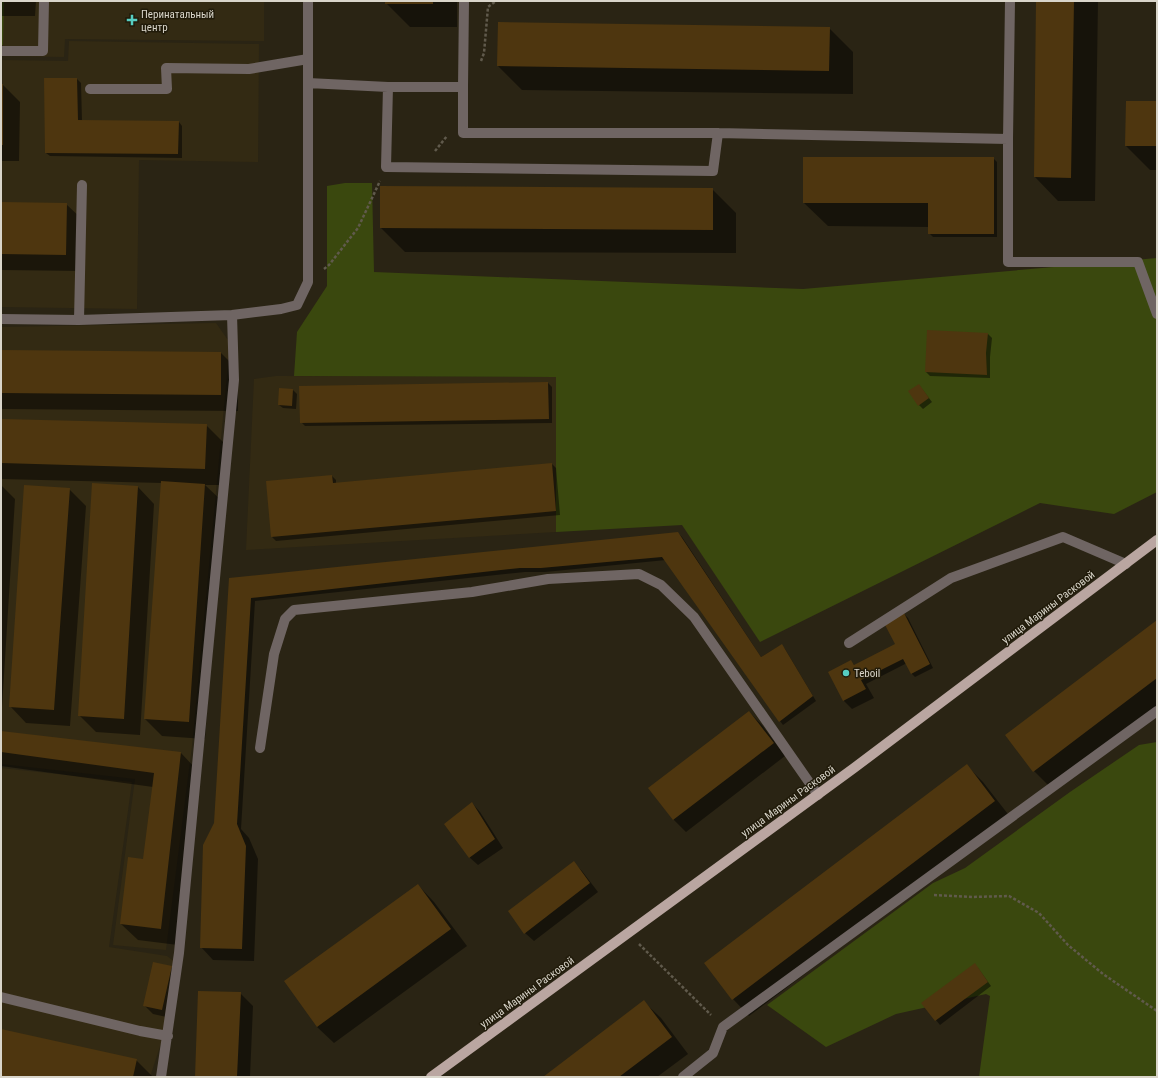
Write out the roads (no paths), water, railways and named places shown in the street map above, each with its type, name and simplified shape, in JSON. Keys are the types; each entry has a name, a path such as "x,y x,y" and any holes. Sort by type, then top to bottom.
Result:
{"main road":[{"name":"улица Марины Расковой","path":"431,1077 818,795 1157,540"}],"street":[{"path":"1,51 43,51 44,1"},
{"path":"1,319 79,320 232,315 281,309 297,305 308,282 308,1"},
{"path":"464,1 463,133 718,133 1008,139"},
{"path":"1010,1 1008,262 1138,262 1157,314"},
{"path":"90,89 167,89 166,68 249,69 308,59"},
{"path":"308,84 388,87 463,87"},
{"path":"388,87 386,167 713,171 718,133"},
{"path":"79,320 82,185"},
{"path":"161,1077 179,953 234,380 232,315"},
{"path":"849,643 951,578 1063,537 1126,564"},
{"path":"260,748 274,654 285,619 294,610 472,592 548,579 639,574 661,585 694,617 818,795"},
{"path":"683,1077 713,1053 723,1027 1157,711"},
{"path":"1,997 140,1031 168,1036"}],"place":[{"name":"Перинатальный центр","path":"132,20"},
{"name":"Teboil","path":"846,673"}]}
